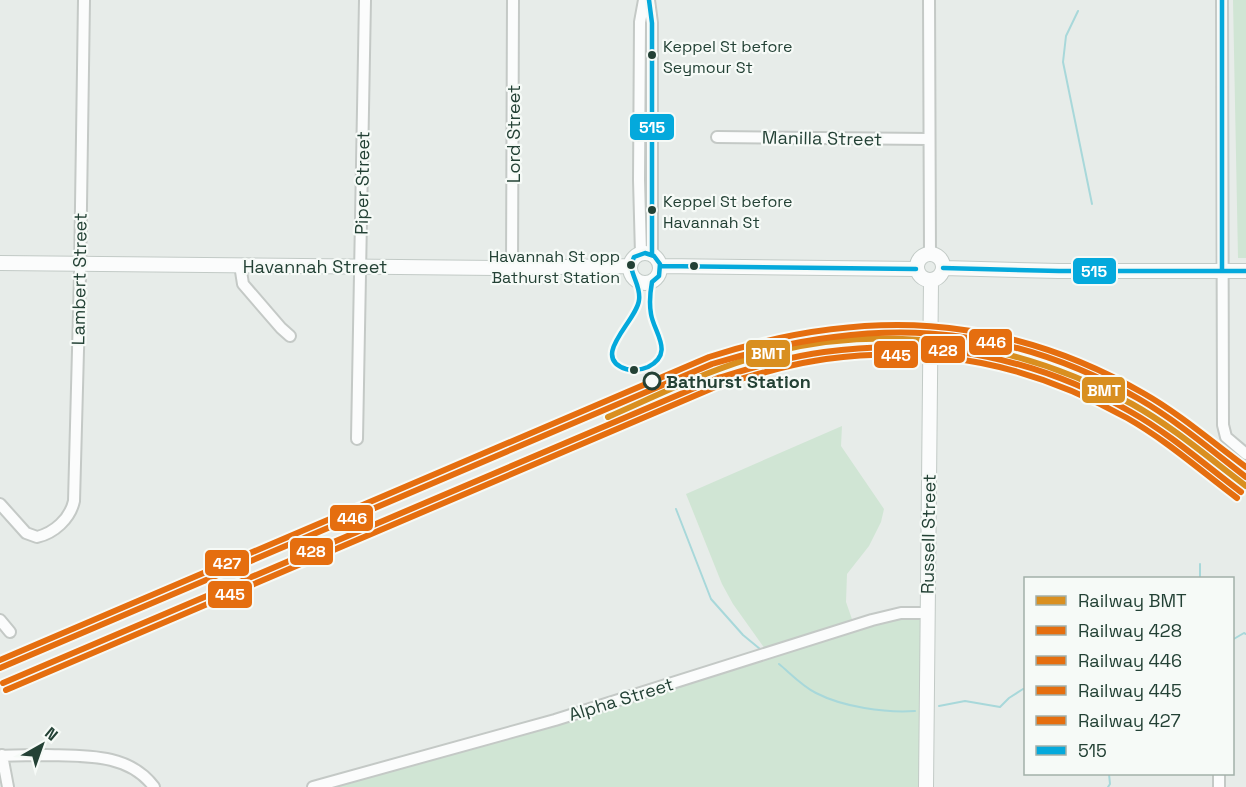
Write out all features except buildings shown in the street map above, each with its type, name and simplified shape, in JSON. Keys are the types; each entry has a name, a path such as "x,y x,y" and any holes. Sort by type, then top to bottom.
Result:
{"street":[{"name":"Lambert Street","path":"0,504 21,528 34,537 44,535 57,527 70,512 74,501 84,0"},
{"name":"Piper Street","path":"357,439 365,0"},
{"name":"Lord Street","path":"512,268 513,0"},
{"path":"646,0 652,22 652,181 646,254"},
{"path":"646,0 640,22 639,180 646,254"},
{"path":"929,0 930,254"},
{"path":"1222,0 1223,425 1226,437 1246,454"},
{"path":"640,72 652,72"},
{"name":"Manilla Street","path":"717,136 928,139"},
{"path":"639,180 652,181"},
{"path":"646,254 659,261 660,266 656,279 647,283 634,278 630,266 633,260 646,254"},
{"path":"930,254 940,258 943,268 938,278 931,281 923,278 916,268 921,258 930,254"},
{"name":"Havannah Street","path":"0,263 512,268 630,266"},
{"path":"240,265 243,284 290,336"},
{"path":"660,266 916,268"},
{"path":"943,268 1059,271 1246,271"},
{"name":"Russell Street","path":"926,787 931,281"},
{"name":"Alpha Street","path":"314,787 555,720 872,620 901,613 927,613"},
{"path":"0,620 10,632"},
{"path":"8,787 1,755 104,758 127,764 154,787"}],"green space":[{"path":"1233,0 1246,0 1246,258 1238,258"},
{"path":"842,426 841,446 884,509 881,522 869,546 847,574 846,602 854,625 927,613 926,787 313,787 768,653 733,604 722,584 686,494"}],"waterway":[{"path":"1078,11 1066,36 1063,62 1092,204"},
{"path":"676,509 711,599 743,635 760,649"},
{"path":"1200,564 1200,577"},
{"path":"1234,639 1246,634"},
{"path":"779,664 801,683 827,698 878,710 915,711"},
{"path":"939,706 965,701 1000,707 1009,698 1024,689"},
{"path":"1108,787 1109,775"}],"rail line":[{"name":"427","path":"0,660 709,357 766,341 822,331 876,326 930,326 984,333 1037,346 1090,366 1157,401 1246,467"},
{"name":"446","path":"0,668 712,364 768,349 823,338 877,333 930,334 982,340 1034,353 1086,372 1139,399 1180,426 1246,477"},
{"name":"BMT","path":"608,417 712,372 777,351 823,343 868,339 914,339 959,344 1004,354 1048,367 1091,384 1132,404 1162,423 1246,486"},
{"name":"428","path":"3,683 718,378 810,354 865,348 905,347 983,356 1021,365 1058,377 1131,412 1173,440 1241,492"},
{"name":"445","path":"6,690 720,385 813,361 867,355 944,357 1018,372 1091,399 1127,418 1169,446 1237,498"}],"transit line":[{"name":"515","path":"649,0 652,23 652,254"},
{"name":"515","path":"1222,0 1222,271"},
{"name":"515","path":"645,253 654,256 660,264 659,276 652,282 650,302 651,314 662,349 656,361 648,367 629,370 616,363 612,356 613,347 636,309 639,291 631,265 634,257 645,253"},
{"name":"515","path":"660,266 916,269"},
{"name":"515","path":"943,268 1059,271 1246,271"}],"place":[{"name":"Keppel St before Seymour St","path":"652,55"},
{"name":"Keppel St before Havannah St","path":"652,210"},
{"name":"Havannah St opp Bathurst Station","path":"631,265"},
{"name":"Bathurst Station","path":"652,381"}]}
